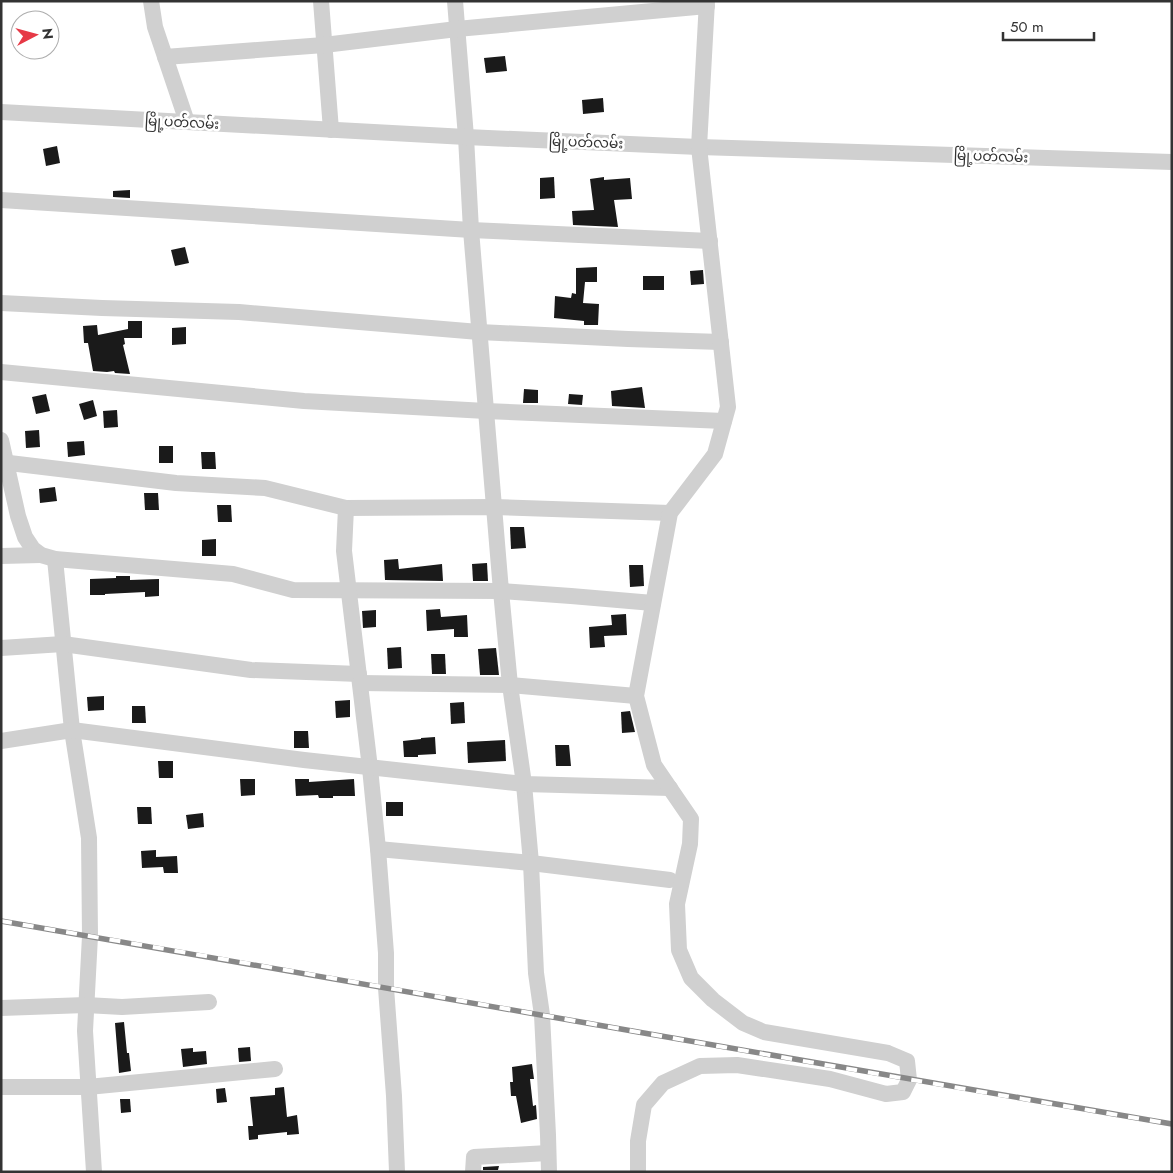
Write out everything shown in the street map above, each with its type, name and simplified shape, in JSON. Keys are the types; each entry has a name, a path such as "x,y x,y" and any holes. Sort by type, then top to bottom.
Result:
{"street":[{"path":"151,1 155,27 187,122"},
{"path":"321,1 331,130"},
{"path":"455,1 471,230 501,591 510,685 524,784 531,863 536,973 542,1015 549,1172"},
{"path":"165,57 324,45 457,29 707,4 699,147 728,406 715,454 670,513 636,696 654,765 691,819 690,844 677,904 679,950 691,978 713,1000 743,1023 764,1032 888,1053 907,1061 909,1080 903,1092 886,1094 830,1078 737,1064 700,1066 663,1083 644,1105 638,1141 638,1172"},
{"name":"မြို့ပတ်လမ်း","path":"1,112 466,137 699,147 1172,162"},
{"path":"1,200 471,230 710,242"},
{"path":"1,303 239,312 479,332 721,342"},
{"path":"1,372 304,401 724,421"},
{"path":"1,440 4,462 25,537 33,549 48,557"},
{"path":"4,462 176,483 265,488 346,508 494,507 670,513"},
{"path":"346,508 344,551 370,768 386,953 386,988 394,1096 397,1172"},
{"path":"1,556 48,557 233,574 293,590 501,591 653,603"},
{"path":"48,557 63,644 72,730 89,838 90,936 85,1030 94,1172"},
{"path":"1,648 63,644 251,670 360,678 510,685 636,696"},
{"path":"1,741 72,730 370,768 524,784 670,788"},
{"path":"378,849 531,863 670,880"},
{"path":"1,1008 86,1005 122,1007 209,1002"},
{"path":"1,1086 88,1087 275,1069"},
{"path":"474,1172 474,1157 548,1153"}],"building":[{"path":"505,56 507,71 486,73 484,58"},
{"path":"603,98 604,112 583,114 582,100"},
{"path":"57,146 60,163 46,166 43,149"},
{"path":"554,177 555,198 540,199 540,178"},
{"path":"604,177 604,180 630,178 632,199 614,200 618,227 573,225 572,211 594,210 590,179"},
{"path":"130,190 130,198 113,197 113,191"},
{"path":"185,247 189,263 175,266 171,250"},
{"path":"597,267 597,282 585,282 583,303 599,304 598,325 584,325 584,321 554,318 555,296 571,298 572,293 576,294 576,268"},
{"path":"703,270 704,284 691,285 690,271"},
{"path":"643,276 664,276 664,290 643,290"},
{"path":"128,321 142,321 142,338 124,338 125,344 123,345 130,374 115,373 114,371 93,371 88,343 84,343 83,326 97,325 98,335 128,329"},
{"path":"186,327 186,344 172,345 172,328"},
{"path":"642,387 645,408 612,406 611,391"},
{"path":"524,389 538,390 538,403 523,403"},
{"path":"46,394 50,411 36,414 32,397"},
{"path":"569,394 583,395 582,405 568,404"},
{"path":"93,400 97,416 84,420 79,404"},
{"path":"117,410 118,427 104,428 103,411"},
{"path":"39,430 40,447 26,448 25,431"},
{"path":"84,441 85,455 68,457 67,442"},
{"path":"159,446 173,446 173,463 159,463"},
{"path":"201,452 215,452 216,469 202,469"},
{"path":"55,487 57,501 40,503 39,489"},
{"path":"144,493 158,493 159,510 145,510"},
{"path":"217,505 231,505 232,522 218,522"},
{"path":"510,527 524,527 526,548 511,549"},
{"path":"216,539 216,556 202,556 202,540"},
{"path":"398,559 399,569 442,564 443,581 385,580 384,560"},
{"path":"487,563 488,581 473,581 472,564"},
{"path":"629,565 643,565 644,586 630,587"},
{"path":"116,576 130,576 130,580 159,579 159,596 145,597 145,592 90,595 90,579 116,578"},
{"path":"440,609 441,617 467,615 468,637 454,637 454,629 427,631 426,610"},
{"path":"376,610 376,627 363,628 362,611"},
{"path":"626,614 627,635 604,636 605,647 590,648 589,627 612,625 611,615"},
{"path":"401,647 402,668 388,669 387,648"},
{"path":"496,648 499,675 480,675 478,649"},
{"path":"431,654 445,654 446,674 432,674"},
{"path":"104,696 104,710 88,711 87,697"},
{"path":"350,700 350,717 336,718 335,701"},
{"path":"464,702 465,723 451,724 450,703"},
{"path":"132,706 145,706 146,723 132,723"},
{"path":"630,711 635,732 622,733 621,712"},
{"path":"294,731 308,731 309,748 294,748"},
{"path":"435,737 436,754 404,757 403,741"},
{"path":"505,740 506,761 468,763 467,742"},
{"path":"555,745 569,745 571,766 556,766"},
{"path":"158,761 173,761 173,778 159,778"},
{"path":"240,779 255,779 255,795 241,796"},
{"path":"295,779 309,779 309,782 354,779 355,796 319,798 318,795 296,796"},
{"path":"386,802 403,802 403,816 386,816"},
{"path":"137,807 151,807 152,824 138,824"},
{"path":"203,813 204,827 188,829 186,815"},
{"path":"156,850 156,857 177,856 178,873 164,873 163,867 142,868 141,851"},
{"path":"124,1022 131,1071 119,1073 115,1023"},
{"path":"250,1047 251,1061 239,1062 238,1048"},
{"path":"193,1048 193,1052 206,1051 207,1064 183,1067 181,1049"},
{"path":"532,1064 534,1079 530,1079 533,1106 536,1105 537,1119 521,1123 516,1096 511,1096 510,1082 513,1082 512,1067"},
{"path":"284,1087 287,1117 297,1115 299,1134 287,1135 287,1132 258,1135 258,1139 249,1140 248,1126 253,1126 250,1097 275,1095 275,1088"},
{"path":"225,1088 227,1102 217,1103 216,1089"},
{"path":"120,1099 130,1099 131,1112 121,1113"},
{"path":"499,1166 498,1170 483,1170 483,1167"}],"railway":[{"path":"1,921 1172,1124"}]}
